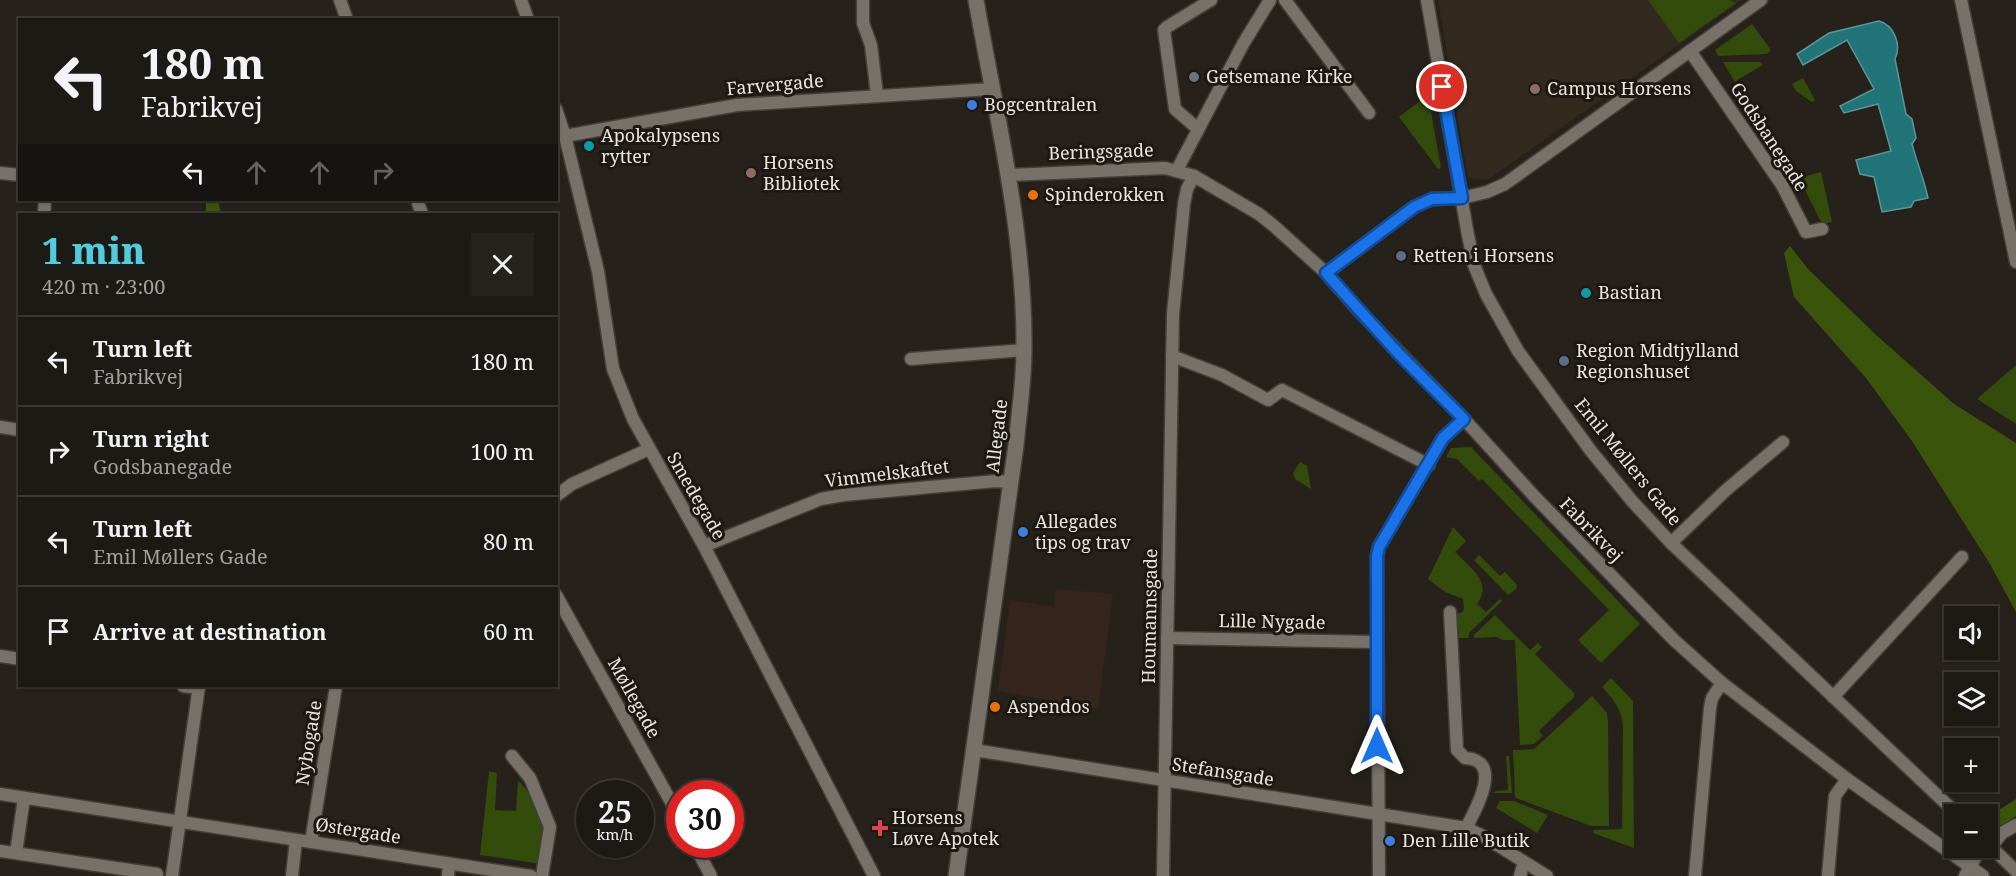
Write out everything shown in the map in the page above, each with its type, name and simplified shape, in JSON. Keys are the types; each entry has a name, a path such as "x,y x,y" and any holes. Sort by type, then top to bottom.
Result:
{"street":[{"path":"340,0 346,18"},
{"path":"521,0 527,18"},
{"path":"863,0 863,23 871,45 877,95"},
{"name":"Allegade","path":"956,876 1011,482 1022,392 1024,350 1023,306 1008,175 976,0"},
{"path":"1198,129 1174,109 1164,30 1211,0"},
{"path":"1177,170 1243,44 1270,0"},
{"path":"1286,0 1369,113"},
{"name":"Emil Møllers Gade","path":"1427,0 1474,265 1486,294 1518,351 1591,451 1632,501 1671,543 1946,804"},
{"path":"1326,273 1414,207 1432,199 1462,198 1487,192 1504,184 1761,0"},
{"path":"1961,0 2016,262"},
{"name":"Godsbanegade","path":"1690,51 1782,185 1806,232 1821,229"},
{"name":"Farvergade","path":"565,136 737,105 991,89"},
{"name":"Smedegade","path":"558,115 598,271 613,369 633,419 704,546 874,876"},
{"name":"Beringsgade","path":"1008,175 1165,168 1194,176"},
{"path":"0,173 18,175"},
{"name":"Fabrikvej","path":"1194,176 1259,214 1326,273 1390,345 1464,419 1535,497 1668,634 1722,682 1967,871"},
{"name":"Houmannsgade","path":"1163,876 1175,283 1184,204 1187,189 1194,176"},
{"path":"910,359 1024,350"},
{"path":"1172,356 1222,375 1268,400 1282,390 1429,465"},
{"path":"1379,876 1377,556 1379,547 1443,438 1464,419"},
{"path":"0,428 18,430"},
{"name":"Emil Møllers Gade","path":"1671,543 1725,491 1783,442"},
{"path":"558,494 572,484 649,449"},
{"name":"Vimmelskaftet","path":"704,546 821,499 996,481 1011,482"},
{"path":"1833,698 1962,557"},
{"name":"Møllegade","path":"558,599 666,793"},
{"path":"1450,612 1457,750 1465,758 1473,758 1481,762 1486,770 1480,801 1466,828"},
{"name":"Lille Nygade","path":"1167,638 1377,642"},
{"path":"0,656 18,659"},
{"path":"1695,876 1710,708 1712,698 1722,682"},
{"path":"172,876 199,687"},
{"name":"Nybogade","path":"311,842 336,687"},
{"name":"Stefansgade","path":"974,750 1466,828 1547,876"},
{"path":"512,756 530,778 550,827 542,876"},
{"path":"1828,876 1835,796 1848,779"},
{"name":"Østergade","path":"0,794 311,842 449,870 531,876"},
{"path":"16,853 24,798"},
{"path":"1998,837 2016,825"},
{"path":"292,876 296,840"},
{"path":"0,851 89,870 158,874"},
{"path":"1998,855 2016,871"},
{"path":"701,858 711,876"},
{"path":"1975,858 1967,871 1983,876"},
{"path":"1520,876 1524,862"}],"shaded area":[{"name":"Campus Horsens","path":"1438,0 1742,0 1489,179 1484,180 1468,178"},
{"path":"1056,589 1113,594 1098,709 998,691 1010,600 1054,607"}],"green space":[{"path":"1648,0 1729,0 1736,3 1679,43"},
{"path":"1752,24 1771,50 1767,54 1718,56 1715,50"},
{"path":"1723,62 1760,62 1763,65 1737,80 1744,92 1742,94"},
{"path":"1803,78 1815,100 1812,102 1796,91 1792,84"},
{"path":"1428,95 1441,168 1438,169 1399,117"},
{"path":"1821,172 1832,222 1822,224 1799,178"},
{"path":"206,201 218,201 221,213 206,213"},
{"path":"1790,246 1808,269 1875,334 1954,404 2016,443 2016,612 1990,564 1912,441 1866,378 1794,297 1784,253"},
{"path":"2016,365 2016,424 1977,399"},
{"path":"1471,447 1640,624 1601,663 1578,640 1609,610 1482,479 1479,481 1457,459 1446,457 1451,448"},
{"path":"1300,462 1307,466 1311,489 1295,479 1293,473"},
{"path":"1453,527 1466,541 1455,552 1473,569 1481,582 1482,596 1477,604 1486,612 1500,599 1502,601 1469,633 1469,638 1459,638 1457,614 1463,612 1463,599 1445,592 1428,579"},
{"path":"1479,555 1500,576 1505,572 1517,588 1508,595 1474,560"},
{"path":"1495,615 1530,650 1538,643 1542,647 1535,654 1574,693 1574,697 1539,731 1543,736 1534,744 1520,745 1515,640 1503,640 1496,637 1474,638 1474,635"},
{"path":"1611,678 1633,701 1634,848 1593,833 1594,830 1622,829 1623,726 1621,714 1602,687"},
{"path":"1592,696 1607,713 1609,826 1591,826 1515,796 1513,750 1534,749"},
{"path":"1506,756 1509,756 1512,793 1493,793 1508,790"},
{"path":"489,771 497,773 495,810 516,811 518,781 534,802 543,827 542,844 536,863 480,855"},
{"path":"2016,799 2016,816 2006,823 1998,825 1998,811"},
{"path":"1500,801 1514,801 1548,815 1537,833 1496,808"}],"water":[{"path":"1879,21 1889,27 1897,42 1895,59 1906,114 1912,119 1916,138 1912,144 1928,198 1914,201 1911,207 1882,212 1874,177 1860,174 1856,160 1891,151 1878,104 1844,113 1840,106 1874,89 1847,40 1803,65 1797,54 1829,33"}],"place":[{"name":"Getsemane Kirke","path":"1194,77"},
{"name":"Campus Horsens","path":"1535,89"},
{"name":"Bogcentralen","path":"972,105"},
{"name":"Apokalypsens rytter","path":"589,146"},
{"name":"Horsens Bibliotek","path":"751,173"},
{"name":"Spinderokken","path":"1033,195"},
{"name":"Retten i Horsens","path":"1401,256"},
{"name":"Bastian","path":"1586,293"},
{"name":"Region Midtjylland Regionshuset","path":"1564,361"},
{"name":"Allegades tips og trav","path":"1023,532"},
{"name":"Aspendos","path":"995,707"},
{"name":"Horsens Løve Apotek","path":"880,828"},
{"name":"Den Lille Butik","path":"1390,841"}],"route":[{"path":"1377,746 1377,556 1379,547 1443,438 1464,419 1398,353 1326,273 1414,207 1432,199 1462,198 1442,87"}]}
